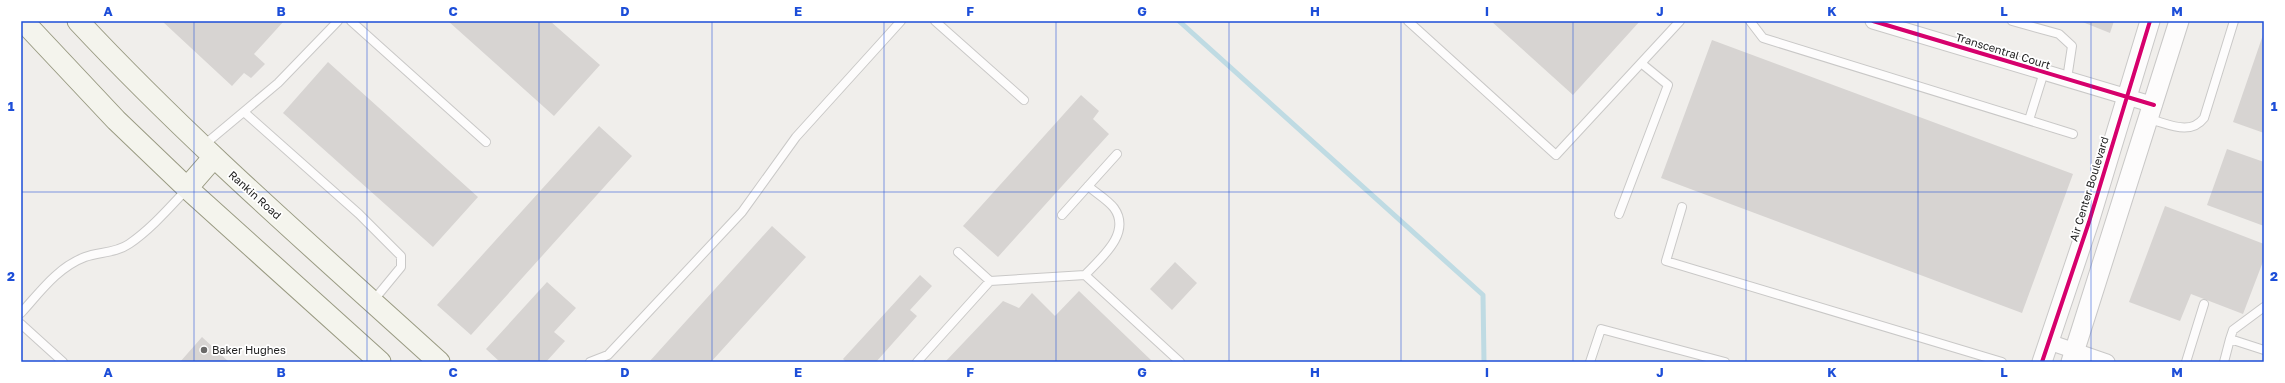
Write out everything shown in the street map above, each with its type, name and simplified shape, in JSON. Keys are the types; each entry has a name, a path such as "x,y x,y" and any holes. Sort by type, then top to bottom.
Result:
{"main road":[{"path":"23,21 116,120 187,188 380,362"},
{"name":"Rankin Road","path":"78,21 120,66 209,151 439,362"},
{"path":"187,188 209,151"}],"street":[{"name":"Transcentral Court","path":"1873,21 2128,97 2151,112"},
{"name":"Air Center Boulevard","path":"2042,362 2128,97 2150,21"},
{"path":"2074,357 2179,21"},
{"path":"2049,342 2074,357 2107,362"}],"lane":[{"path":"209,151 244,112 278,83 338,21"},
{"path":"351,21 486,142"},
{"path":"590,362 608,355 742,212 796,137 902,21"},
{"path":"935,21 1024,100"},
{"path":"1408,21 1556,155 1680,21"},
{"path":"1750,21 1763,38 2073,134"},
{"path":"2012,21 2059,34 2072,46 2066,79"},
{"path":"2151,112 2187,128 2197,126 2204,118 2234,21"},
{"path":"1619,214 1668,85 1641,62"},
{"path":"2029,120 2044,72"},
{"path":"244,112 359,214 401,256 401,267 372,301"},
{"path":"1062,215 1117,154"},
{"path":"917,362 990,281 1085,275 1112,245 1119,232 1120,219 1113,207 1088,186"},
{"path":"21,313 65,267 85,257 108,252 128,245 153,224 187,188"},
{"path":"1682,207 1666,261 2002,362"},
{"path":"958,252 990,281"},
{"path":"1085,275 1180,362"},
{"path":"2186,362 2204,304"},
{"path":"2224,362 2233,330 2264,307"},
{"path":"21,324 63,362"},
{"path":"1590,362 1601,329 1725,362"},
{"path":"2230,339 2264,350"}],"building":[{"path":"162,21 284,21 254,54 265,64 251,78 244,73 232,86"},
{"path":"448,21 550,21 600,65 554,116"},
{"path":"1491,21 1640,21 1573,95"},
{"path":"2080,21 2114,21 2110,33"},
{"path":"2264,32 2264,133 2233,122"},
{"path":"1712,40 2073,174 2022,313 1661,178"},
{"path":"328,62 478,197 433,247 283,113"},
{"path":"1081,95 1099,111 1093,119 1109,134 998,257 963,226"},
{"path":"599,126 632,156 471,335 437,305"},
{"path":"2227,149 2264,162 2264,226 2207,205"},
{"path":"2165,206 2264,244 2264,259 2243,314 2191,294 2180,321 2129,302"},
{"path":"772,226 806,257 711,362 649,362"},
{"path":"1175,262 1197,283 1172,310 1150,289"},
{"path":"920,275 932,286 910,310 917,316 876,362 846,362 843,359"},
{"path":"547,282 576,308 554,332 565,341 546,362 500,362 486,349"},
{"path":"1079,291 1153,362 945,362 1003,301 1019,308 1032,293 1055,316"},
{"name":"Baker Hughes","path":"202,337 229,362 180,362"}],"waterway":[{"path":"1179,21 1483,295 1484,362"}],"cycle path":[{"path":"1873,21 2154,105"},
{"path":"2042,362 2089,222 2150,21"}],"place":[{"name":"Baker Hughes","path":"204,350"}]}
